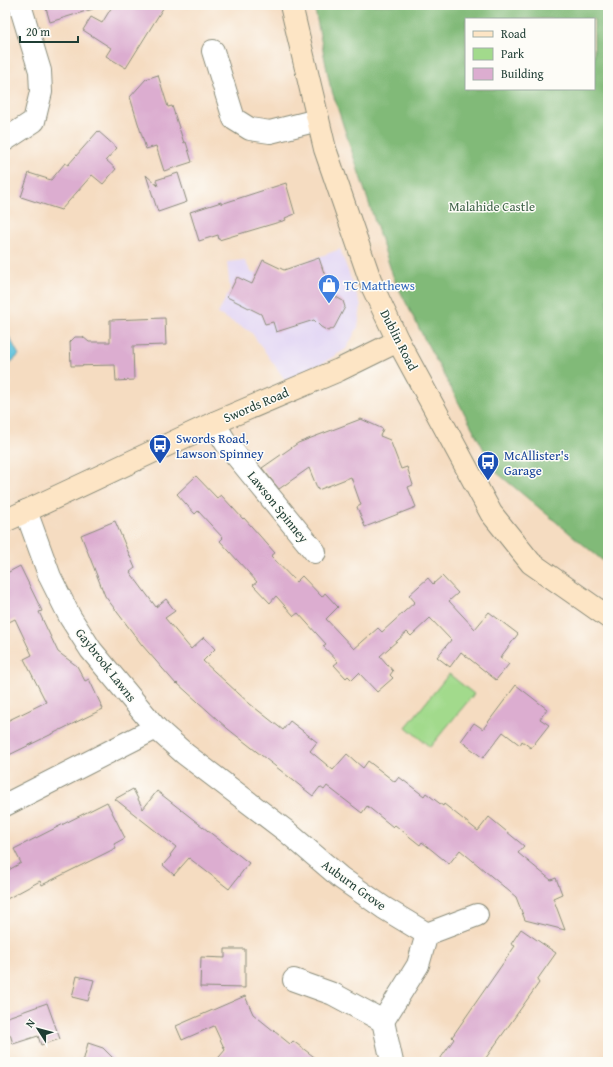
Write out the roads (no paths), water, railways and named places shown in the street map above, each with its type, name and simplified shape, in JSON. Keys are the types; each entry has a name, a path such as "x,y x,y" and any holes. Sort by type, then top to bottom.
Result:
{"main road":[{"name":"Dublin Road","path":"290,5 325,149 373,288 398,341 491,513 531,563 608,617"},
{"name":"Swords Road","path":"5,521 214,422 339,370 398,341"}],"street":[{"path":"5,140 34,121 41,92 40,71 20,5"},
{"path":"213,51 234,119 250,129 270,132 318,120"},
{"name":"Lawson Spinney","path":"214,422 226,443 315,552"},
{"name":"Gaybrook Lawns","path":"26,511 50,577 70,617 91,650 156,728 185,754 286,831"},
{"path":"5,805 156,728"},
{"name":"Auburn Grove","path":"286,831 341,878 384,908 427,934"},
{"path":"392,1062 383,1021 418,965 427,934 477,915"},
{"path":"294,980 333,994 383,1021"}],"water":[{"path":"5,329 19,355 10,363 5,356"}],"place":[{"name":"TC Matthews","path":"329,304"},
{"name":"Swords Road, Lawson Spinney","path":"160,464"},
{"name":"McAllister's Garage","path":"488,482"}],"park label":[{"name":"Malahide Castle","path":"492,206"}]}
